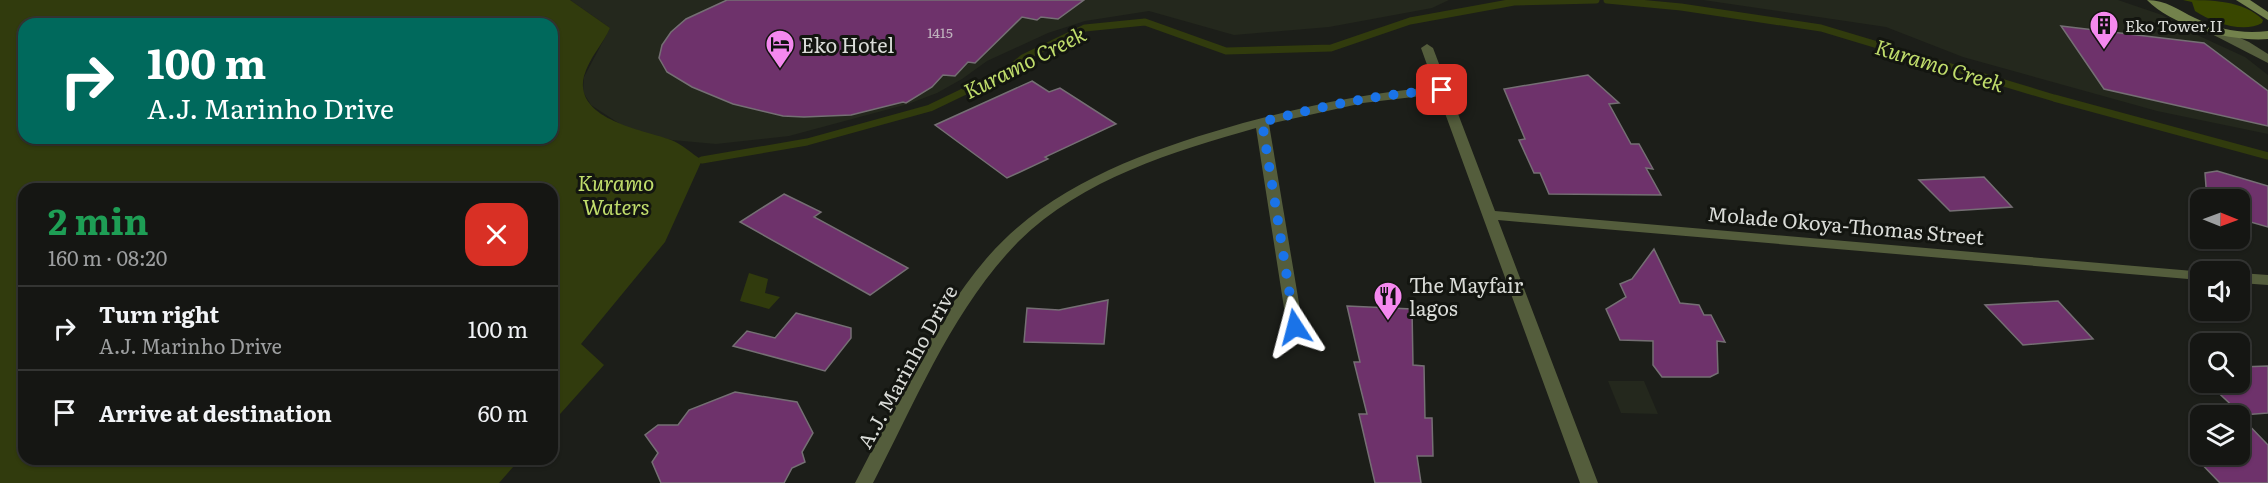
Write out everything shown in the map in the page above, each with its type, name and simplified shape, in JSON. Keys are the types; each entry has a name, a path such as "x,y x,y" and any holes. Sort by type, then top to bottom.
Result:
{"main road":[{"path":"2153,0 2187,19 2231,34 2268,35"},
{"path":"2242,0 2268,17"},
{"path":"2252,0 2268,4"}],"street":[{"path":"2187,19 2245,45 2268,59"},
{"path":"1426,48 1589,483"},
{"name":"A.J. Marinho Drive","path":"864,483 943,334 991,263 1027,225 1071,196 1119,170 1196,141 1332,103 1400,93 1442,90"},
{"path":"1262,122 1295,327"},
{"name":"Molade Okoya-Thomas Street","path":"1489,215 2190,274"},
{"path":"2250,279 2268,280"}],"shaded area":[{"name":"Eko Hotel","path":"570,0 1449,0 1432,8 1329,27 1234,35 1149,11 1085,21 1048,33 987,61 937,93 908,104 789,136 716,144 672,140 645,134 623,126 591,105 583,92 584,77 610,28"},
{"path":"1703,0 2118,0 2162,15 2197,35 2245,57 2268,75 2268,134 2157,111 1963,57 1886,27"},
{"path":"2183,0 2226,2 2246,8 2263,20 2262,23 2246,27 2219,23 2195,11 2192,2"},
{"path":"1608,381 1644,381 1658,414 1621,413"}],"water":[{"name":"Kuramo Waters","path":"0,0 570,0 610,28 584,76 583,91 589,103 613,121 675,142 702,160 665,242 581,344 604,365 558,416 558,183 18,183 18,465 515,465 499,483 0,483"},
{"path":"749,273 768,279 765,293 780,297 769,309 740,301"}],"building":[{"path":"727,0 1084,0 1058,19 1041,17 1037,20 1022,17 975,63 968,62 955,76 943,75 932,87 906,103 851,115 804,117 783,116 733,104 692,87 667,72 659,58 662,45 671,32 686,19"},
{"path":"2061,26 2204,43 2268,91 2268,126 2104,89"},
{"path":"1588,75 1619,103 1609,104 1631,144 1639,144 1653,169 1646,168 1661,195 1549,194 1540,173 1534,173 1519,140 1525,139 1504,89"},
{"path":"1032,81 1049,92 1060,88 1116,124 1045,157 1048,159 1007,178 935,125"},
{"path":"2217,171 2268,186 2268,227 2250,222 2250,189 2206,189 2205,173"},
{"path":"1984,177 2012,207 1950,211 1919,180"},
{"path":"784,194 821,212 814,217 908,268 870,295 740,222"},
{"path":"1654,249 1680,303 1699,305 1704,315 1711,315 1725,342 1717,341 1718,373 1710,377 1662,377 1653,365 1653,341 1620,340 1606,309 1626,297 1620,284 1632,279"},
{"path":"1108,300 1104,344 1024,342 1027,308 1059,310"},
{"path":"2058,301 2093,339 2023,345 1985,305"},
{"path":"1347,306 1412,309 1413,365 1424,366 1425,418 1432,418 1433,456 1417,456 1421,483 1375,483 1359,414 1367,414 1354,362 1360,362"},
{"path":"796,313 851,328 851,338 825,371 733,346 747,331 775,338"},
{"path":"2268,366 2268,413 2250,414 2250,405 2231,405 2219,393 2250,393 2250,367"},
{"path":"735,392 797,402 813,433 802,452 805,462 792,468 784,483 661,483 652,462 658,453 645,435 658,425 678,425 689,410"},
{"path":"2250,426 2268,445 2268,483 2220,483 2203,465 2250,465"}],"waterway":[{"name":"Kuramo Creek","path":"702,160 807,142 930,108 1007,71 1023,58 1085,28 1145,22 1226,51 1331,48 1410,21 1514,2 1596,0"},
{"name":"Kuramo Creek","path":"1607,0 1681,7 1821,28 2054,98 2268,156"}],"place":[{"name":"Eko Tower II","path":"2104,50"},
{"name":"Eko Hotel","path":"780,70"},
{"name":"The Mayfair lagos","path":"1388,322"}],"route":[{"path":"1295,327 1262,122 1332,103 1400,93 1442,90"}]}
